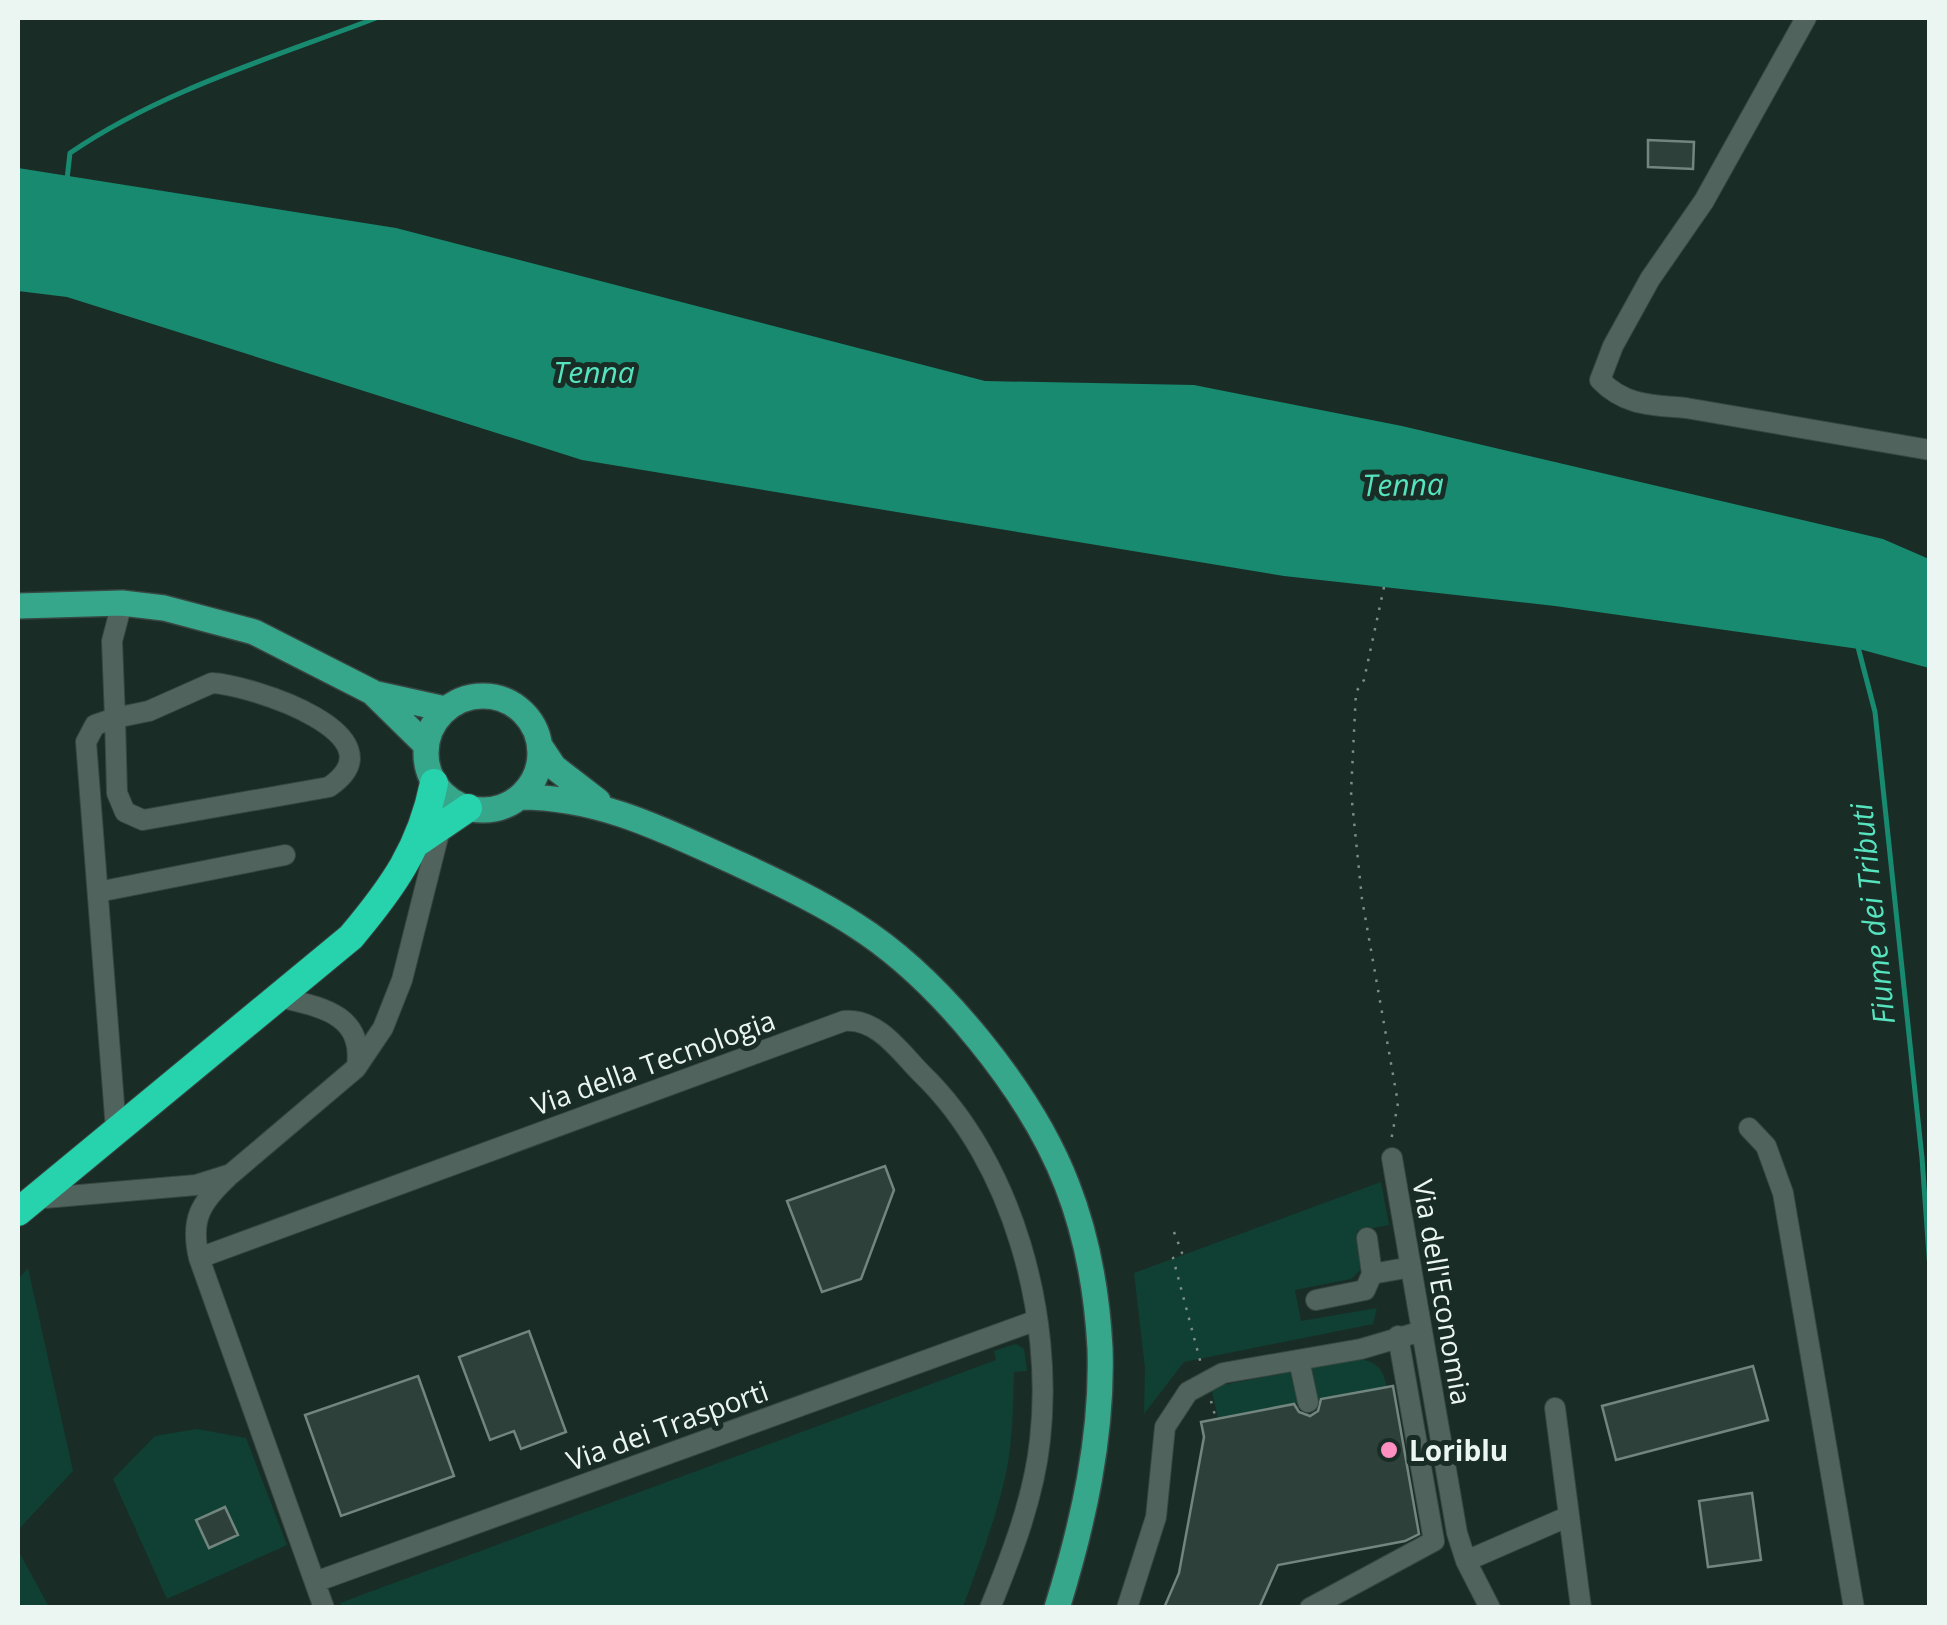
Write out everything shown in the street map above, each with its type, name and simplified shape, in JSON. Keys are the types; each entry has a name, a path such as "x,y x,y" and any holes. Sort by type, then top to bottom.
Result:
{"highway":[{"path":"25,1206 351,937 386,895 418,842 434,783"},
{"path":"418,842 468,808"}],"main road":[{"path":"18,606 122,603 164,608 254,632 372,692 445,709"},
{"path":"372,692 426,744"},
{"path":"540,746 539,765 532,782 520,797 504,806 486,810 454,803 428,771 426,744 436,719 460,700 495,696 525,714 554,767 606,807"},
{"path":"520,797 559,797 606,807 771,879 856,925 912,970 974,1032 1030,1114 1067,1184 1090,1262 1100,1348 1096,1438 1082,1522 1059,1606"}],"street":[{"path":"1806,18 1704,201 1650,278 1613,346 1600,380 1616,396 1647,404 1930,450"},
{"path":"116,1130 86,742 95,725 115,718 150,711 212,683 231,684 307,712 335,729 348,746 350,763 344,777 329,787 143,820 126,812 117,792 115,718 112,641 122,603"},
{"path":"324,1608 227,1343 194,1236 198,1214 209,1194 356,1068 384,1028 402,980 442,825"},
{"path":"98,892 285,855"},
{"path":"278,996 325,1010 345,1021 359,1051 356,1068"},
{"name":"Via della Tecnologia","path":"199,1258 844,1021 860,1020 875,1028 940,1091 978,1148 1005,1200 1028,1264 1042,1378 1040,1440 1029,1497 990,1608"},
{"path":"1749,1128 1766,1146 1783,1193 1854,1608"},
{"name":"Via dell'Economia","path":"1392,1158 1457,1533 1466,1561 1490,1608"},
{"path":"25,1206 196,1185 231,1174"},
{"path":"1316,1300 1365,1290 1372,1274 1367,1238"},
{"path":"1372,1274 1411,1267"},
{"name":"Via dei Trasporti","path":"314,1582 1037,1320"},
{"path":"1127,1608 1156,1516 1165,1427 1188,1392 1223,1374 1361,1349 1422,1331"},
{"path":"1398,1336 1434,1541"},
{"path":"1299,1360 1308,1402"},
{"path":"1555,1408 1581,1608"},
{"path":"1466,1561 1567,1517"},
{"path":"1310,1608 1434,1541 1457,1533"}],"path":[{"path":"1384,587 1364,680 1356,692 1351,792 1362,899 1398,1103 1391,1137 1392,1158"},
{"path":"1174,1232 1182,1253 1173,1258 1216,1419"}],"shaded area":[{"path":"1381,1182 1389,1225 1357,1231 1360,1270 1351,1279 1295,1290 1301,1321 1377,1308 1373,1324 1184,1362 1144,1414 1145,1368 1134,1273"},
{"path":"28,1268 73,1471 18,1530 18,1279"},
{"path":"1016,1344 1024,1349 1027,1371 1014,1372 1006,1473 963,1607 342,1607 340,1603 996,1360 994,1351"},
{"path":"1360,1359 1379,1368 1387,1387 1317,1400 1312,1368"},
{"path":"1292,1372 1298,1403 1218,1418 1211,1387"},
{"path":"197,1429 246,1438 287,1545 167,1599 113,1479 155,1436","holes":["225,1507 238,1535 209,1548 196,1520"]},
{"path":"18,1550 49,1607 18,1607"}],"water":[{"name":"Tenna","path":"18,168 396,228 985,381 1194,385 1402,426 1883,539 1929,559 1929,668 1859,649 1555,606 1284,576 582,460 67,297 18,291"}],"building":[{"path":"1648,140 1694,142 1693,169 1648,167"},
{"path":"885,1166 894,1190 861,1279 822,1292 787,1201"},
{"path":"529,1331 566,1432 521,1449 514,1431 490,1440 459,1357"},
{"path":"1753,1366 1768,1420 1616,1460 1602,1406"},
{"path":"418,1376 454,1476 341,1516 305,1415"},
{"path":"1393,1386 1419,1534 1405,1541 1278,1565 1259,1608 1164,1608 1179,1573 1204,1437 1201,1422 1294,1404 1299,1412 1310,1416 1318,1411 1321,1399"},
{"path":"1752,1493 1761,1560 1708,1567 1699,1501"},
{"path":"225,1507 238,1535 209,1548 196,1520"}],"waterway":[{"path":"67,179 70,153 142,111 218,77 376,18"},
{"name":"Fiume dei Tributi","path":"1858,647 1875,712 1930,1269"}],"place":[{"name":"Loriblu","path":"1389,1450"}]}
